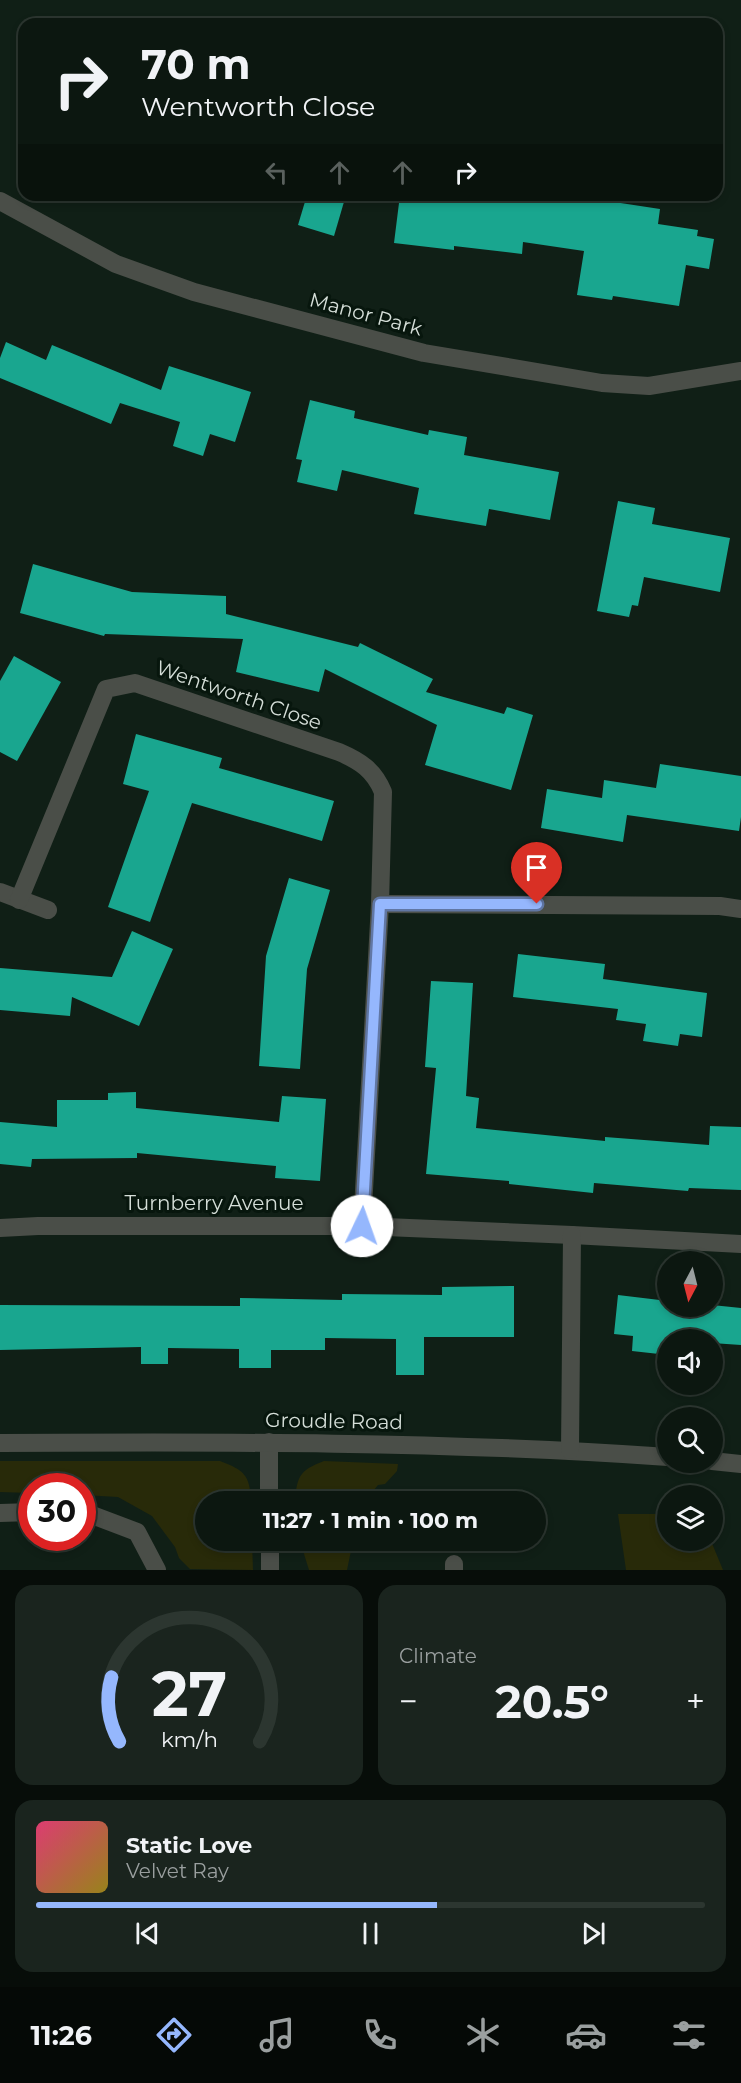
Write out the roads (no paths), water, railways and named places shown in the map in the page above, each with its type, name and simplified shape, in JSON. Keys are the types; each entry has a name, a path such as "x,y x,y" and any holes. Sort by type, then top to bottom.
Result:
{"street":[{"name":"Manor Park","path":"0,201 116,264 194,292 424,353 602,383 649,386 741,371"},
{"name":"Wentworth Close","path":"20,900 106,689 135,683 358,760 377,779 383,792 380,904 362,1226"},
{"path":"0,892 48,910"},
{"path":"380,904 720,906 741,909"},
{"name":"Turnberry Avenue","path":"0,1228 362,1226 741,1244"},
{"path":"570,1450 572,1235"},
{"path":"269,1442 269,1491"},
{"name":"Groudle Road","path":"0,1443 269,1442 470,1446 657,1456"},
{"path":"723,1462 741,1464"},
{"path":"0,1512 18,1512"},
{"path":"96,1517 137,1532 157,1570"},
{"path":"270,1551 270,1570"}]}
